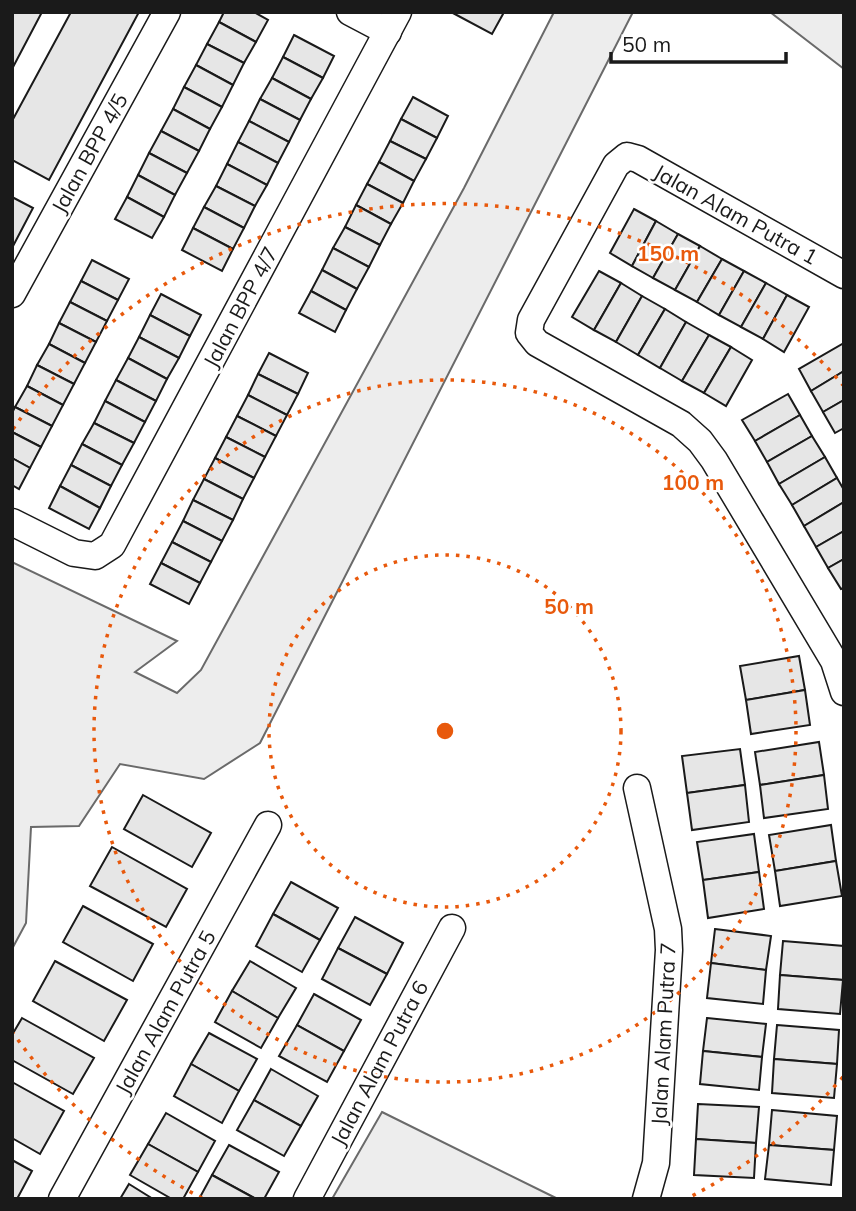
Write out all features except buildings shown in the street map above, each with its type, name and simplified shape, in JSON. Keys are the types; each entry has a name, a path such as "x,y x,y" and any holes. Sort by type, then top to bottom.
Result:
{"street":[{"name":"Jalan BPP 4/5","path":"12,293 167,12"},
{"path":"349,12 393,22"},
{"name":"Jalan BPP 4/7","path":"12,522 74,552 95,556 112,545 393,22"},
{"name":"Jalan Alam Putra 1","path":"844,275 638,159 626,156 616,165 531,320 529,333 537,343 681,424 700,441 834,661 844,692"},
{"name":"Jalan Alam Putra 7","path":"637,788 668,929 669,950 656,1163 646,1199"},
{"name":"Jalan Alam Putra 5","path":"62,1199 268,825"},
{"name":"Jalan Alam Putra 6","path":"307,1199 452,928"}],"shaded area":[{"path":"554,12 633,12 260,743 204,779 120,764 79,826 31,827 26,923 12,949 12,562 177,641 135,672 177,693 201,670 464,188"},
{"path":"770,12 844,12 844,69"},
{"path":"382,1112 558,1199 332,1199"}]}
